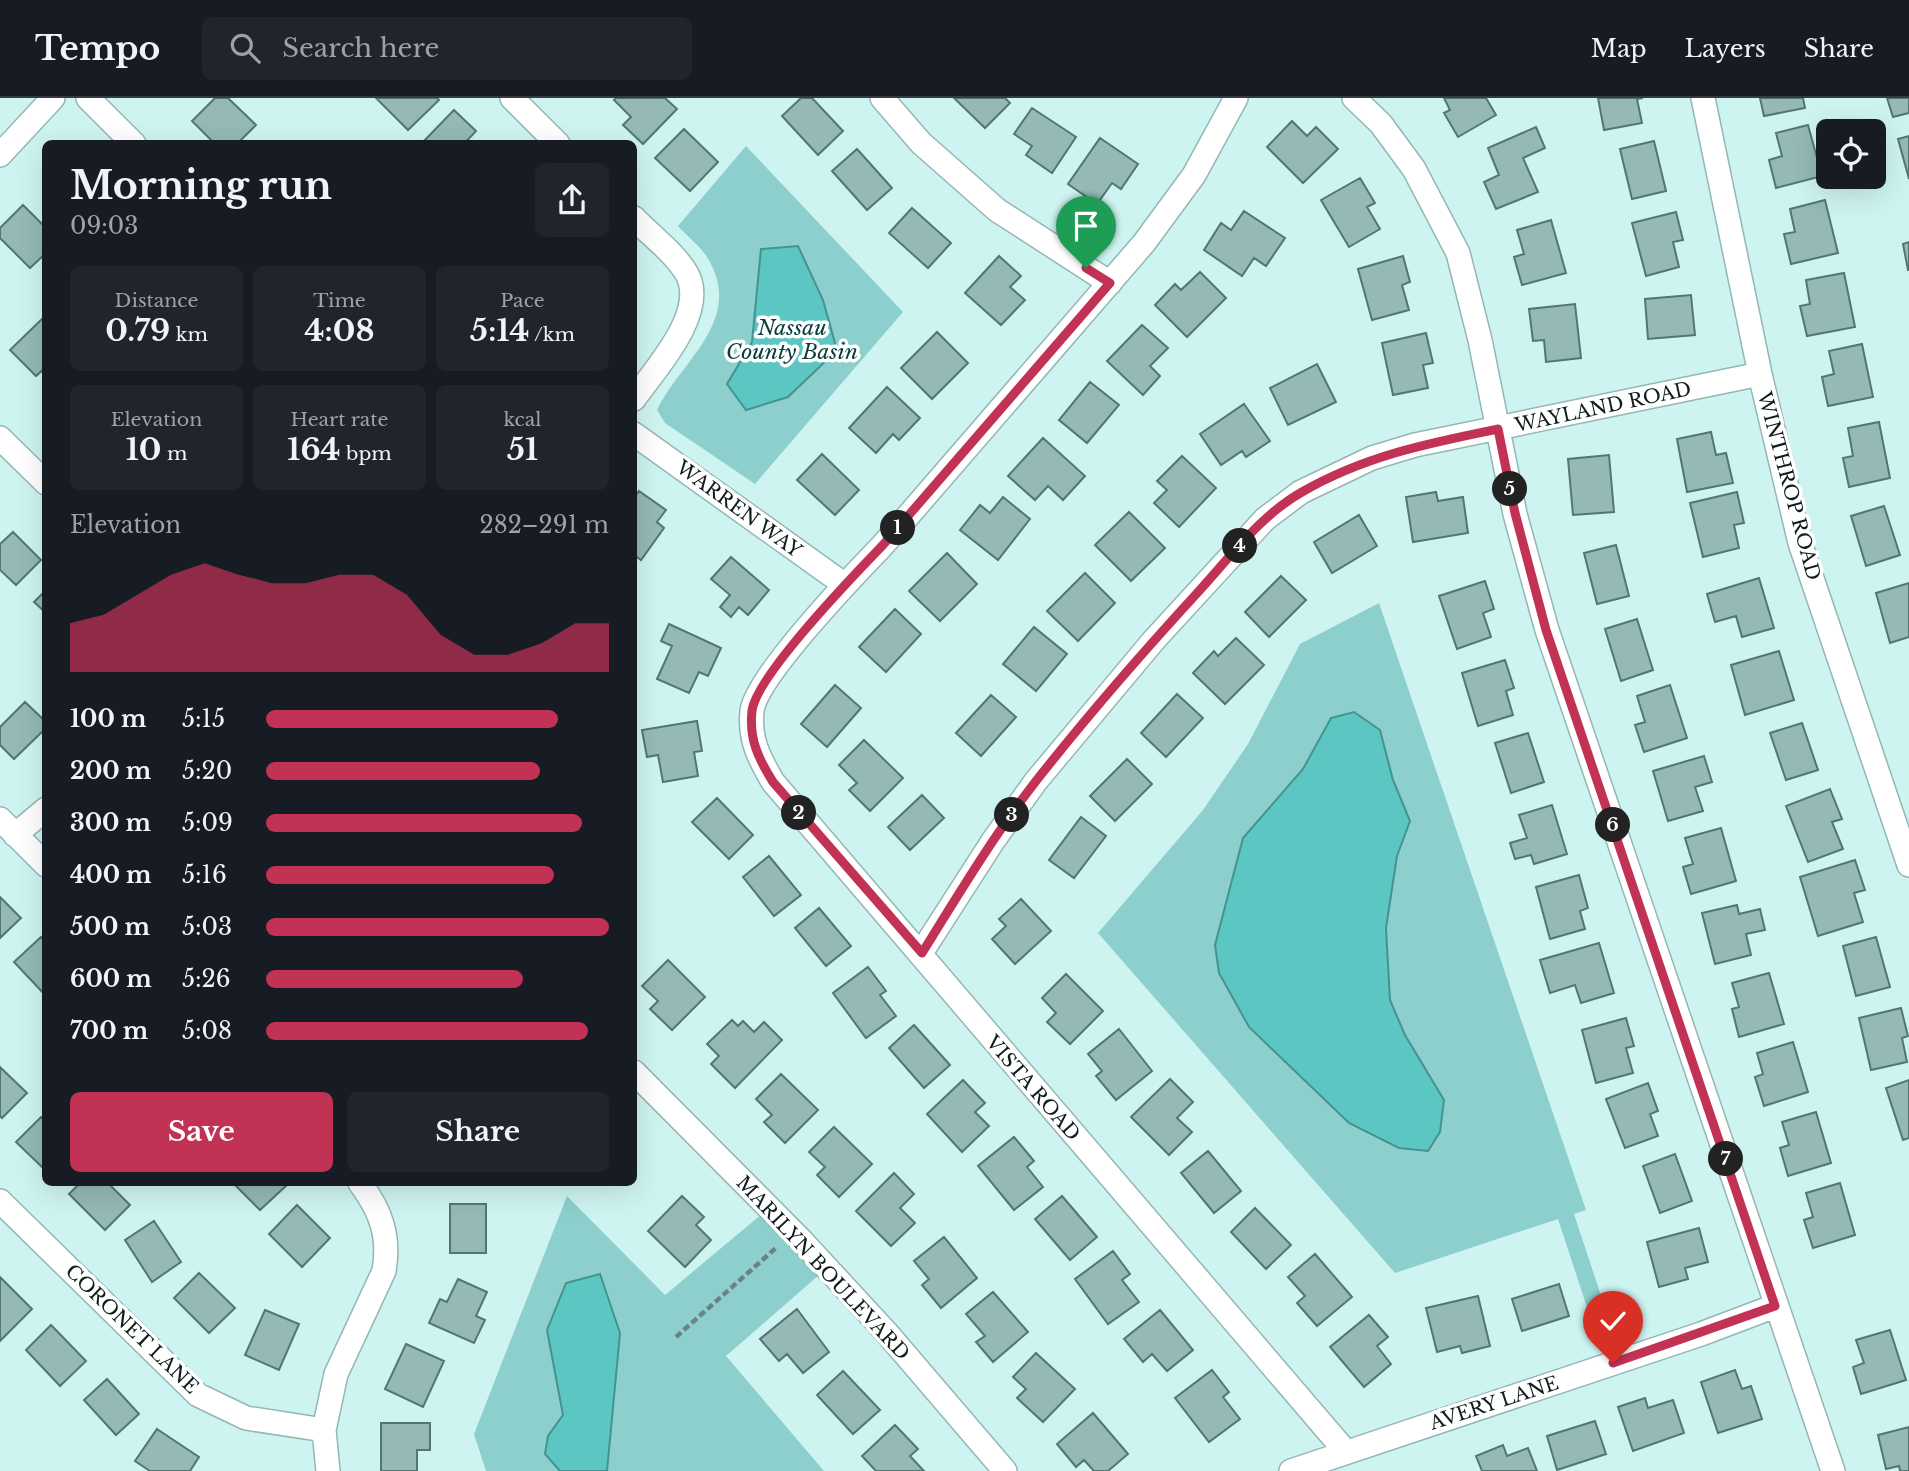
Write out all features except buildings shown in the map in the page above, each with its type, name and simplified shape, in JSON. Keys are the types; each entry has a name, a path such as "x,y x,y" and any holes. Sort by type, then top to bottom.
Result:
{"street":[{"path":"0,155 52,98"},
{"path":"88,98 130,140"},
{"path":"512,98 554,140"},
{"path":"882,98 922,143 997,210 1110,283"},
{"path":"845,585 882,546 1144,243 1194,175 1236,98"},
{"path":"1354,98 1381,124 1414,169 1458,253 1515,513 1546,630 1833,1471"},
{"name":"WINTHROP ROAD","path":"1703,98 1760,373 1800,543 1909,865"},
{"path":"637,221 687,274 691,292 691,311 683,328 637,395"},
{"name":"WAYLAND ROAD","path":"922,953 993,841 1036,781 1154,640 1265,519 1301,492 1372,458 1415,446 1760,373"},
{"name":"WARREN WAY","path":"637,436 845,585"},
{"path":"0,438 42,479"},
{"name":"VISTA ROAD","path":"845,585 763,683 752,709 752,739 757,756 773,782 1346,1452"},
{"path":"42,811 8,827 42,861"},
{"name":"MARILYN BOULEVARD","path":"637,1075 793,1232 886,1332 1005,1471"},
{"path":"328,1471 324,1430 336,1374 384,1271 387,1254 382,1223 375,1203 362,1186"},
{"name":"CORONET LANE","path":"0,1201 198,1395 246,1418 324,1430"},
{"name":"AVERY LANE","path":"1291,1471 1775,1306"}],"path":[{"path":"676,1338 793,1232"}],"shaded area":[{"path":"746,146 903,312 755,484 665,423 657,410 705,339 719,301 717,280 707,257 678,226"},
{"path":"1379,603 1586,1210 1574,1214 1616,1341 1600,1347 1558,1219 1395,1273 1098,933 1203,810 1248,744 1300,644"},
{"path":"567,1196 665,1295 769,1208 827,1268 726,1356 824,1471 486,1471 474,1434"}],"water":[{"name":"Nassau County Basin","path":"798,246 823,300 835,343 831,356 788,397 746,410 727,384 752,342 761,249"},
{"path":"1354,712 1380,730 1393,780 1410,821 1397,856 1386,928 1390,1000 1405,1035 1444,1100 1440,1132 1428,1151 1399,1148 1349,1123 1249,1027 1219,973 1215,945 1243,838 1303,769 1331,718"},
{"path":"600,1274 620,1333 607,1471 560,1471 545,1454 548,1436 563,1415 547,1330 566,1283"}],"route":[{"path":"1086,268 1110,283 845,585 763,683 752,709 752,739 757,756 773,782 922,953 993,841 1036,781 1154,640 1265,519 1301,492 1372,458 1498,429 1515,513 1546,630 1775,1306 1613,1363"}]}
